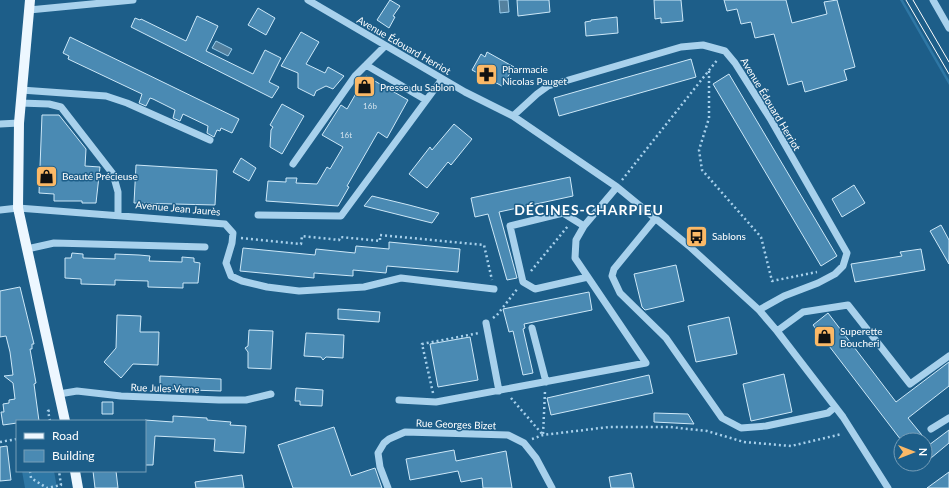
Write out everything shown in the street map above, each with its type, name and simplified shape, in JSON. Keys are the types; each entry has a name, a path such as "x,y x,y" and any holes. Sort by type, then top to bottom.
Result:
{"main road":[{"path":"29,5 20,103 18,208 64,420"},
{"path":"76,472 78,488"}],"street":[{"path":"29,5 133,0"},
{"name":"Avenue Édouard Herriot","path":"308,0 442,79 513,116 616,187 689,246 759,310 777,331 852,431 888,488"},
{"path":"933,0 949,28"},
{"path":"513,116 548,86 681,47 703,45 725,51"},
{"path":"293,164 355,76 385,46"},
{"name":"Avenue Édouard Herriot","path":"725,51 736,63 847,253 843,266 835,274 818,283 784,296 759,310"},
{"path":"366,65 426,100"},
{"path":"258,215 341,216 442,79"},
{"path":"21,90 106,96 127,102 210,140"},
{"path":"20,103 49,104 61,107 114,174 118,192 118,215"},
{"path":"0,124 19,123"},
{"path":"399,400 436,402 646,363 575,258 576,240 584,226 616,187"},
{"name":"Avenue Jean Jaurès","path":"0,210 18,208 225,224 233,233 232,237"},
{"path":"584,226 563,213 510,226 523,282 535,289 588,278"},
{"path":"655,219 614,269 612,276 620,293 666,338 722,418 741,428 766,426 828,413 835,407"},
{"path":"232,237 232,243 226,263 231,276 267,287 299,291 364,288 401,278 494,289"},
{"path":"27,249 54,243 205,247"},
{"path":"777,331 803,312 848,305 910,384 949,356"},
{"path":"486,323 502,390"},
{"path":"532,328 546,382"},
{"name":"Rue Jules Verne","path":"58,394 77,391 121,396 246,400 271,394"},
{"path":"931,429 949,418"},
{"name":"Rue Georges Bizet","path":"388,488 380,466 378,453 384,443 389,439 405,432 508,435 524,443 536,458 552,488"}],"path":[{"path":"623,179 725,51"},
{"path":"709,71 709,118 699,150 702,170 761,237 772,281 822,271"},
{"path":"436,402 422,344 480,333 486,323 497,315 544,253 573,219"},
{"path":"232,237 301,244 302,236 340,240 340,237 380,241 380,235 484,245 494,289"},
{"path":"543,435 546,382"},
{"path":"502,390 543,435"},
{"path":"524,443 543,435 609,427 670,427 706,431 744,442 791,446 852,431"},
{"path":"0,442 16,439"},
{"path":"30,472 31,478 47,488 61,485 59,472"}],"shaded area":[{"path":"499,0 508,0 509,12 500,13"},
{"path":"900,0 903,0 949,80 949,85"},
{"path":"216,41 232,49 228,56 212,48"},
{"path":"22,472 54,472 57,488 25,488"}],"building":[{"path":"390,0 400,6 393,16 395,17 389,28 377,20"},
{"path":"517,0 549,0 550,12 518,16"},
{"path":"654,0 681,0 683,21 661,23 661,18 655,19"},
{"path":"724,0 786,0 792,23 827,14 824,2 837,0 855,67 844,70 847,80 805,92 802,81 788,85 774,34 755,38 751,22 741,24 737,9 727,11"},
{"path":"258,8 275,18 266,35 248,25"},
{"path":"197,16 218,26 206,51 253,74 265,50 281,58 269,82 279,87 272,98 131,27 135,18 141,19 186,41"},
{"path":"617,17 618,33 586,36 585,22"},
{"path":"301,32 319,42 306,64 325,73 328,67 344,76 333,89 326,86 316,91 314,96 298,88 298,73 281,66"},
{"path":"70,37 239,119 232,133 221,128 220,131 217,130 214,137 207,133 208,126 183,114 180,121 173,118 175,110 153,99 150,98 146,106 139,103 142,94 68,59 69,56 63,53"},
{"path":"487,52 514,67 502,86 472,70 481,54 485,57"},
{"path":"691,59 696,77 559,116 554,98"},
{"path":"729,74 837,256 821,266 713,84"},
{"path":"366,76 408,100 387,138 378,132 347,186 349,187 338,206 266,201 268,181 286,182 286,178 297,178 296,183 317,184 327,167 330,169 343,147 322,135 341,105 347,109"},
{"path":"282,104 304,116 282,154 270,147 271,130 273,127 270,125"},
{"path":"42,115 59,115 86,149 85,166 100,167 96,203 82,203 82,201 54,201 54,194 39,193"},
{"path":"454,124 472,139 451,165 448,162 427,188 409,174 430,147 432,150"},
{"path":"241,158 256,168 249,181 233,172"},
{"path":"136,165 217,170 215,205 134,203"},
{"path":"570,177 573,196 499,212 517,278 507,280 488,214 475,217 471,198"},
{"path":"854,185 865,203 842,217 832,199"},
{"path":"372,196 439,213 432,223 364,206"},
{"path":"941,225 949,240 949,264 930,231"},
{"path":"389,242 460,249 458,272 387,266 386,273 353,270 353,276 314,273 314,278 240,271 243,248 315,255 316,249 355,253 356,246 389,249"},
{"path":"921,249 925,270 855,282 851,264 902,256 900,252"},
{"path":"72,253 83,254 83,258 115,259 115,254 150,256 149,261 182,262 182,257 194,258 194,262 200,263 198,283 183,283 183,288 148,287 148,281 115,280 115,285 81,284 81,279 65,278 65,258 71,258"},
{"path":"676,265 684,301 645,310 642,307 634,274"},
{"path":"20,287 34,344 32,344 32,349 30,349 36,383 34,384 39,420 16,420 16,423 3,425 1,412 4,412 3,404 9,403 9,400 15,399 13,383 4,376 13,375 6,336 0,337 0,291"},
{"path":"589,292 592,310 524,324 525,328 523,329 533,373 523,375 513,331 509,332 503,309"},
{"path":"338,309 380,312 379,322 338,319"},
{"path":"828,313 896,402 949,362 949,386 908,418 919,432 895,432 813,325"},
{"path":"117,315 141,316 140,332 159,332 158,365 133,364 121,378 104,362 116,348"},
{"path":"729,317 737,354 696,362 688,326"},
{"path":"249,330 273,331 271,369 248,368 248,352 245,348 248,346"},
{"path":"306,333 344,335 343,358 326,357 323,360 321,357 304,356"},
{"path":"470,337 478,380 438,387 430,344"},
{"path":"784,374 792,412 751,421 743,384"},
{"path":"649,375 653,393 551,415 547,398"},
{"path":"160,376 221,379 221,391 160,389"},
{"path":"296,388 323,390 322,406 300,405 300,401 295,401"},
{"path":"102,402 113,402 113,414 102,414"},
{"path":"654,413 688,414 694,424 654,422"},
{"path":"173,416 207,418 207,420 231,422 230,425 246,426 244,453 214,451 215,439 155,436 153,465 146,465 146,420 173,422"},
{"path":"334,427 351,476 375,468 382,488 293,488 278,445"},
{"path":"949,430 949,443 933,456 933,442"},
{"path":"7,446 11,480 0,481 0,447"},
{"path":"454,450 456,461 506,451 512,488 483,488 482,478 461,482 458,471 410,480 406,459"},
{"path":"93,472 116,472 118,488 95,488"},
{"path":"949,472 949,488 927,488"},
{"path":"631,473 634,488 611,488 609,477"},
{"path":"242,475 244,488 196,488 195,482"}],"tram line":[{"path":"906,0 949,74"},
{"path":"913,0 949,62"}],"place":[{"name":"Pharmacie Nicolas Pauget","path":"486,75"},
{"name":"Presse du Sablon","path":"365,87"},
{"name":"Beauté Précieuse","path":"47,176"},
{"name":"Sablons","path":"697,236"},
{"name":"Superette Boucheri","path":"824,337"}],"district":[{"name":"DÉCINES-CHARPIEU","path":"589,210"}]}
